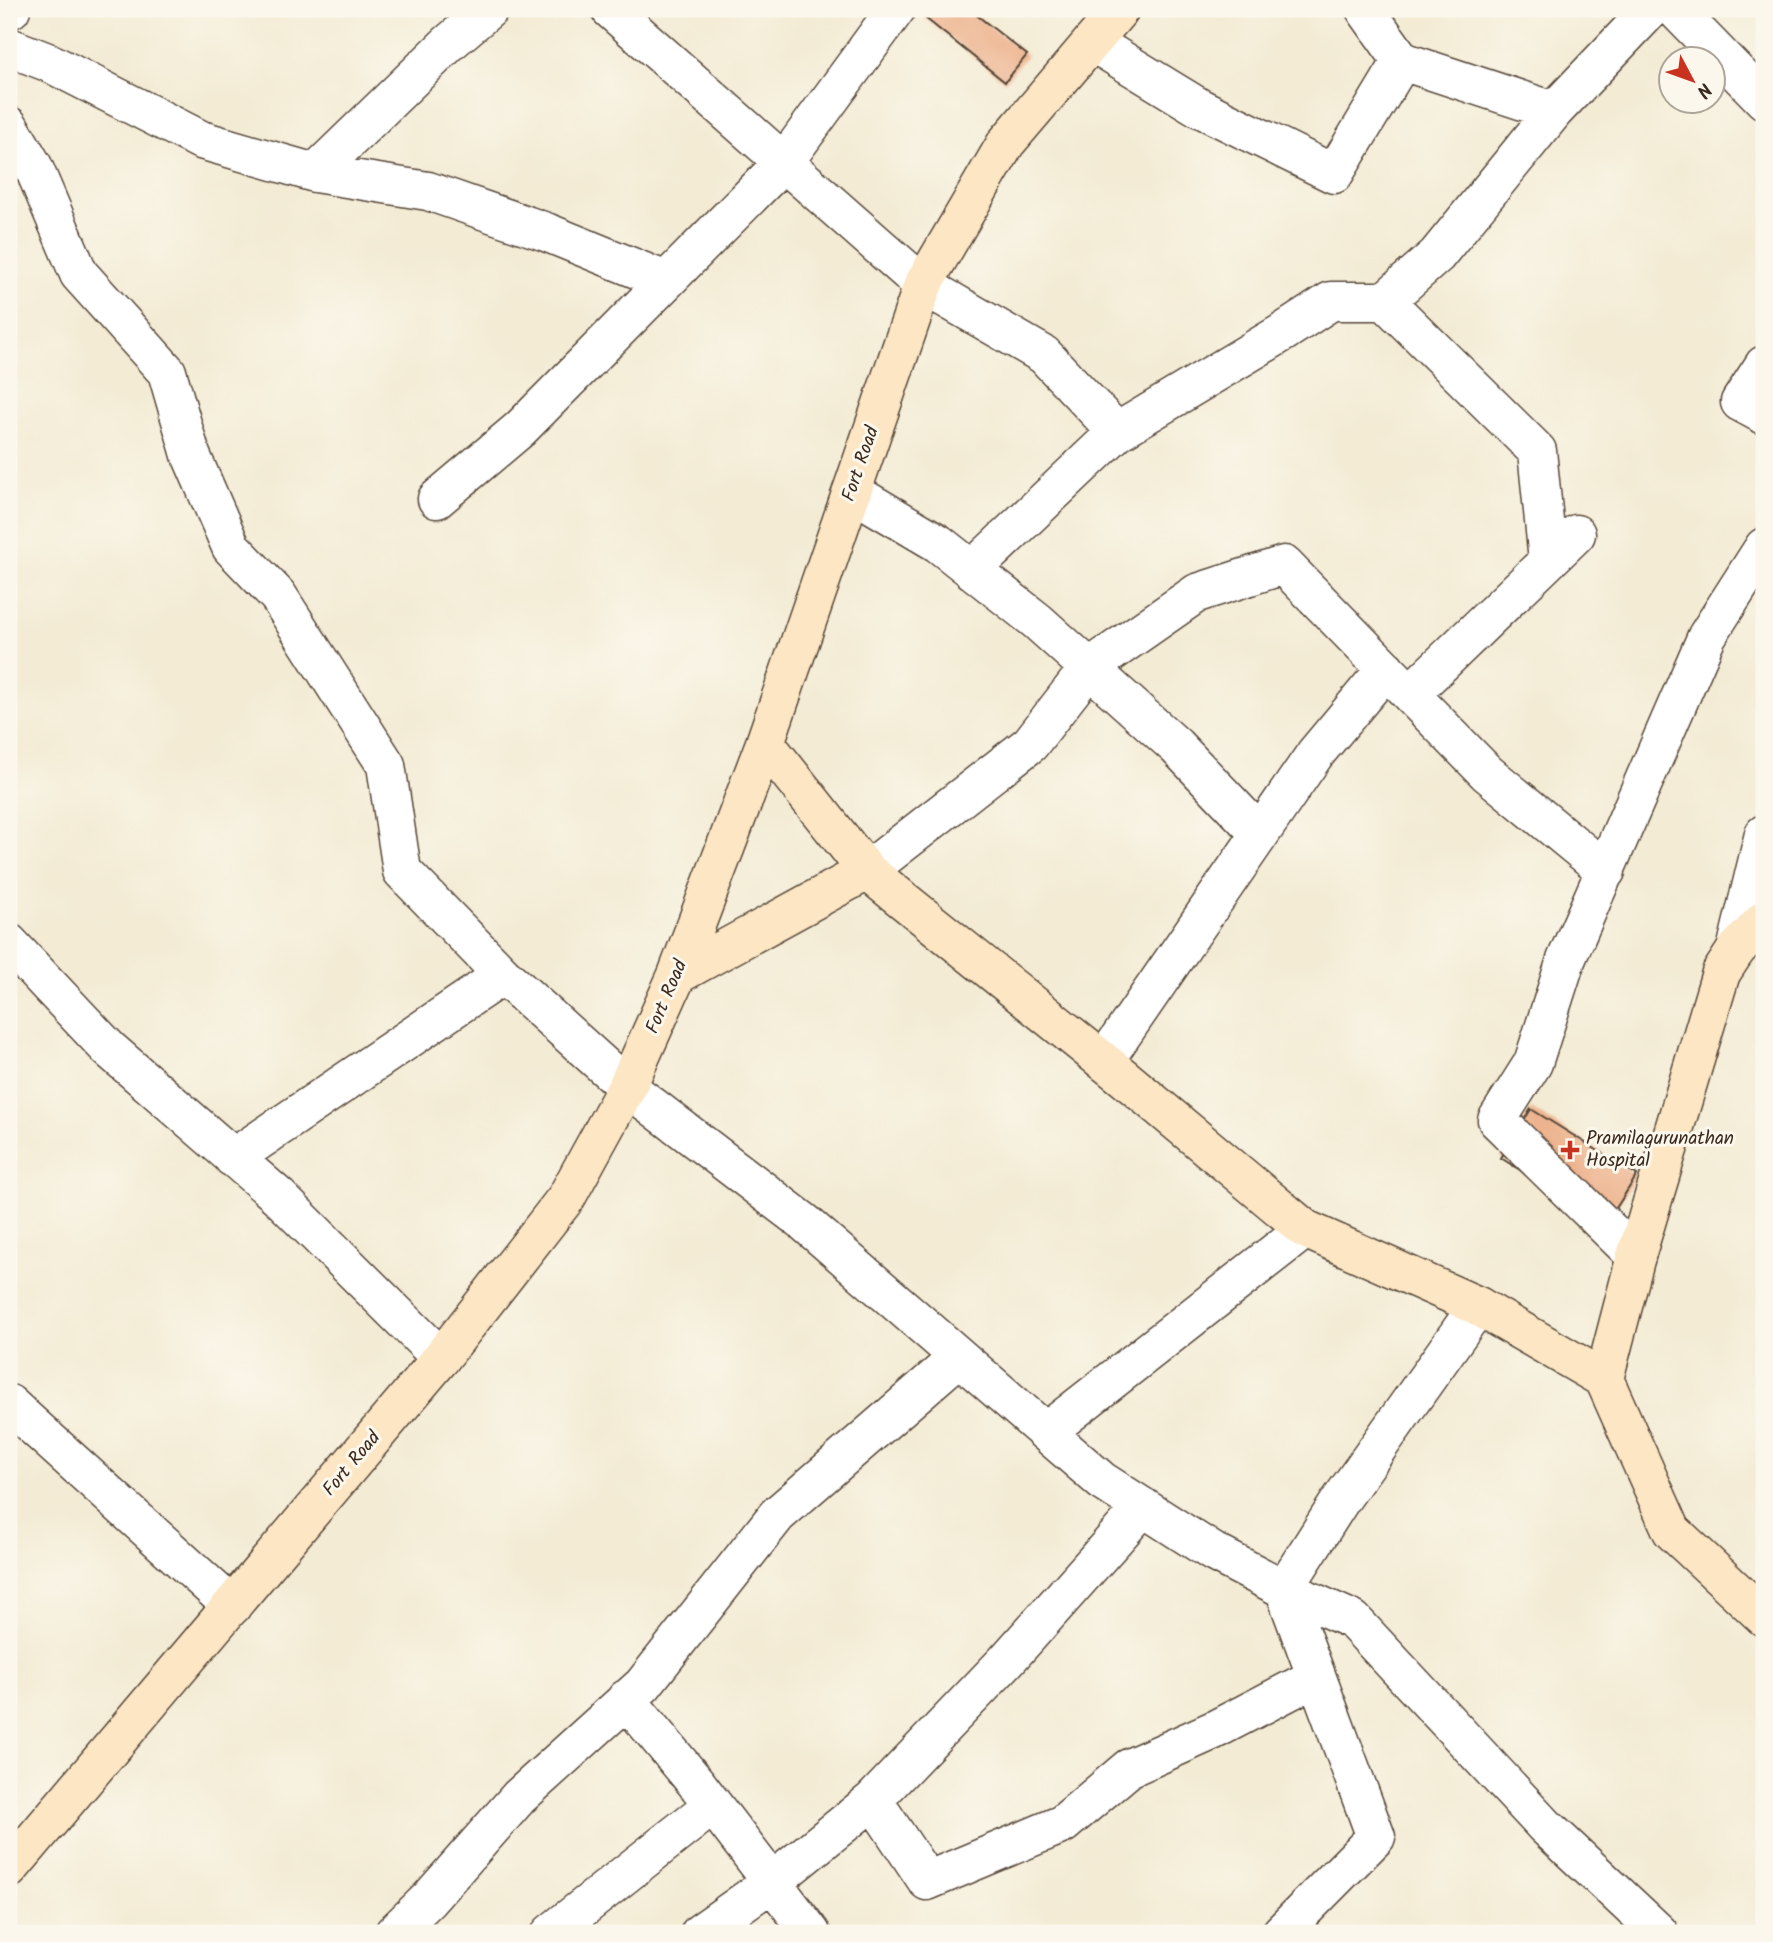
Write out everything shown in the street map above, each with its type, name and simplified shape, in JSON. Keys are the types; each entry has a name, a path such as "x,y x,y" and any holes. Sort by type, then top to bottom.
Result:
{"main road":[{"name":"Fort Road","path":"9,1868 441,1358 566,1198 627,1087 677,975 765,743 923,285 1006,144 1120,9"},
{"path":"765,743 867,871 1104,1061 1305,1229 1478,1306 1604,1379 1672,1531 1764,1617"},
{"path":"677,975 867,871"},
{"path":"1604,1379 1636,1256 1721,973 1736,950 1764,920"}],"street":[{"path":"316,173 449,43 489,9"},
{"path":"610,9 923,285 1044,355 1117,432"},
{"path":"438,499 520,429 785,161 896,9"},
{"path":"1365,9 1402,61 1554,111"},
{"path":"972,570 1117,432 1331,301 1385,302 1437,256 1554,111 1651,9"},
{"path":"1675,9 1764,100"},
{"path":"1092,42 1200,108 1334,174 1402,61"},
{"path":"9,47 50,63 201,139 316,173 428,191 546,232 666,281"},
{"path":"9,126 33,166 79,274 167,372 191,455 231,547 278,596 386,765 402,871 503,975 627,1087 804,1222 1102,1481 1213,1552 1284,1589 1353,1620 1545,1826 1659,1933"},
{"path":"1385,302 1537,451 1548,561"},
{"path":"1764,365 1740,402 1764,415"},
{"path":"852,492 938,543 1037,621 1176,746 1259,834"},
{"path":"1104,1061 1315,754 1398,682 1548,561 1576,534"},
{"path":"1636,1256 1497,1120 1533,1063 1566,960 1707,636 1764,547"},
{"path":"867,871 1030,744 1089,668 1197,593 1284,565 1487,773 1606,871"},
{"path":"1736,950 1764,834"},
{"path":"9,943 109,1049 279,1197 441,1358"},
{"path":"233,1158 503,975"},
{"path":"1046,1433 1305,1229"},
{"path":"1284,1589 1340,1501 1478,1306"},
{"path":"394,1933 429,1899 519,1797 643,1685 777,1515 959,1357"},
{"path":"9,1404 232,1606"},
{"path":"700,1933 772,1882 873,1800 1006,1661 1143,1507"},
{"path":"1281,1933 1376,1837 1284,1589"},
{"path":"873,1800 928,1881 1063,1824 1129,1768 1214,1730 1316,1677"},
{"path":"626,1699 713,1805 811,1933"},
{"path":"551,1933 713,1805"}],"building":[{"path":"914,9 969,9 1027,55 1005,82"},
{"path":"1531,1109 1637,1175 1606,1224 1501,1158"}],"place":[{"name":"Pramilagurunathan Hospital","path":"1570,1150"}]}
